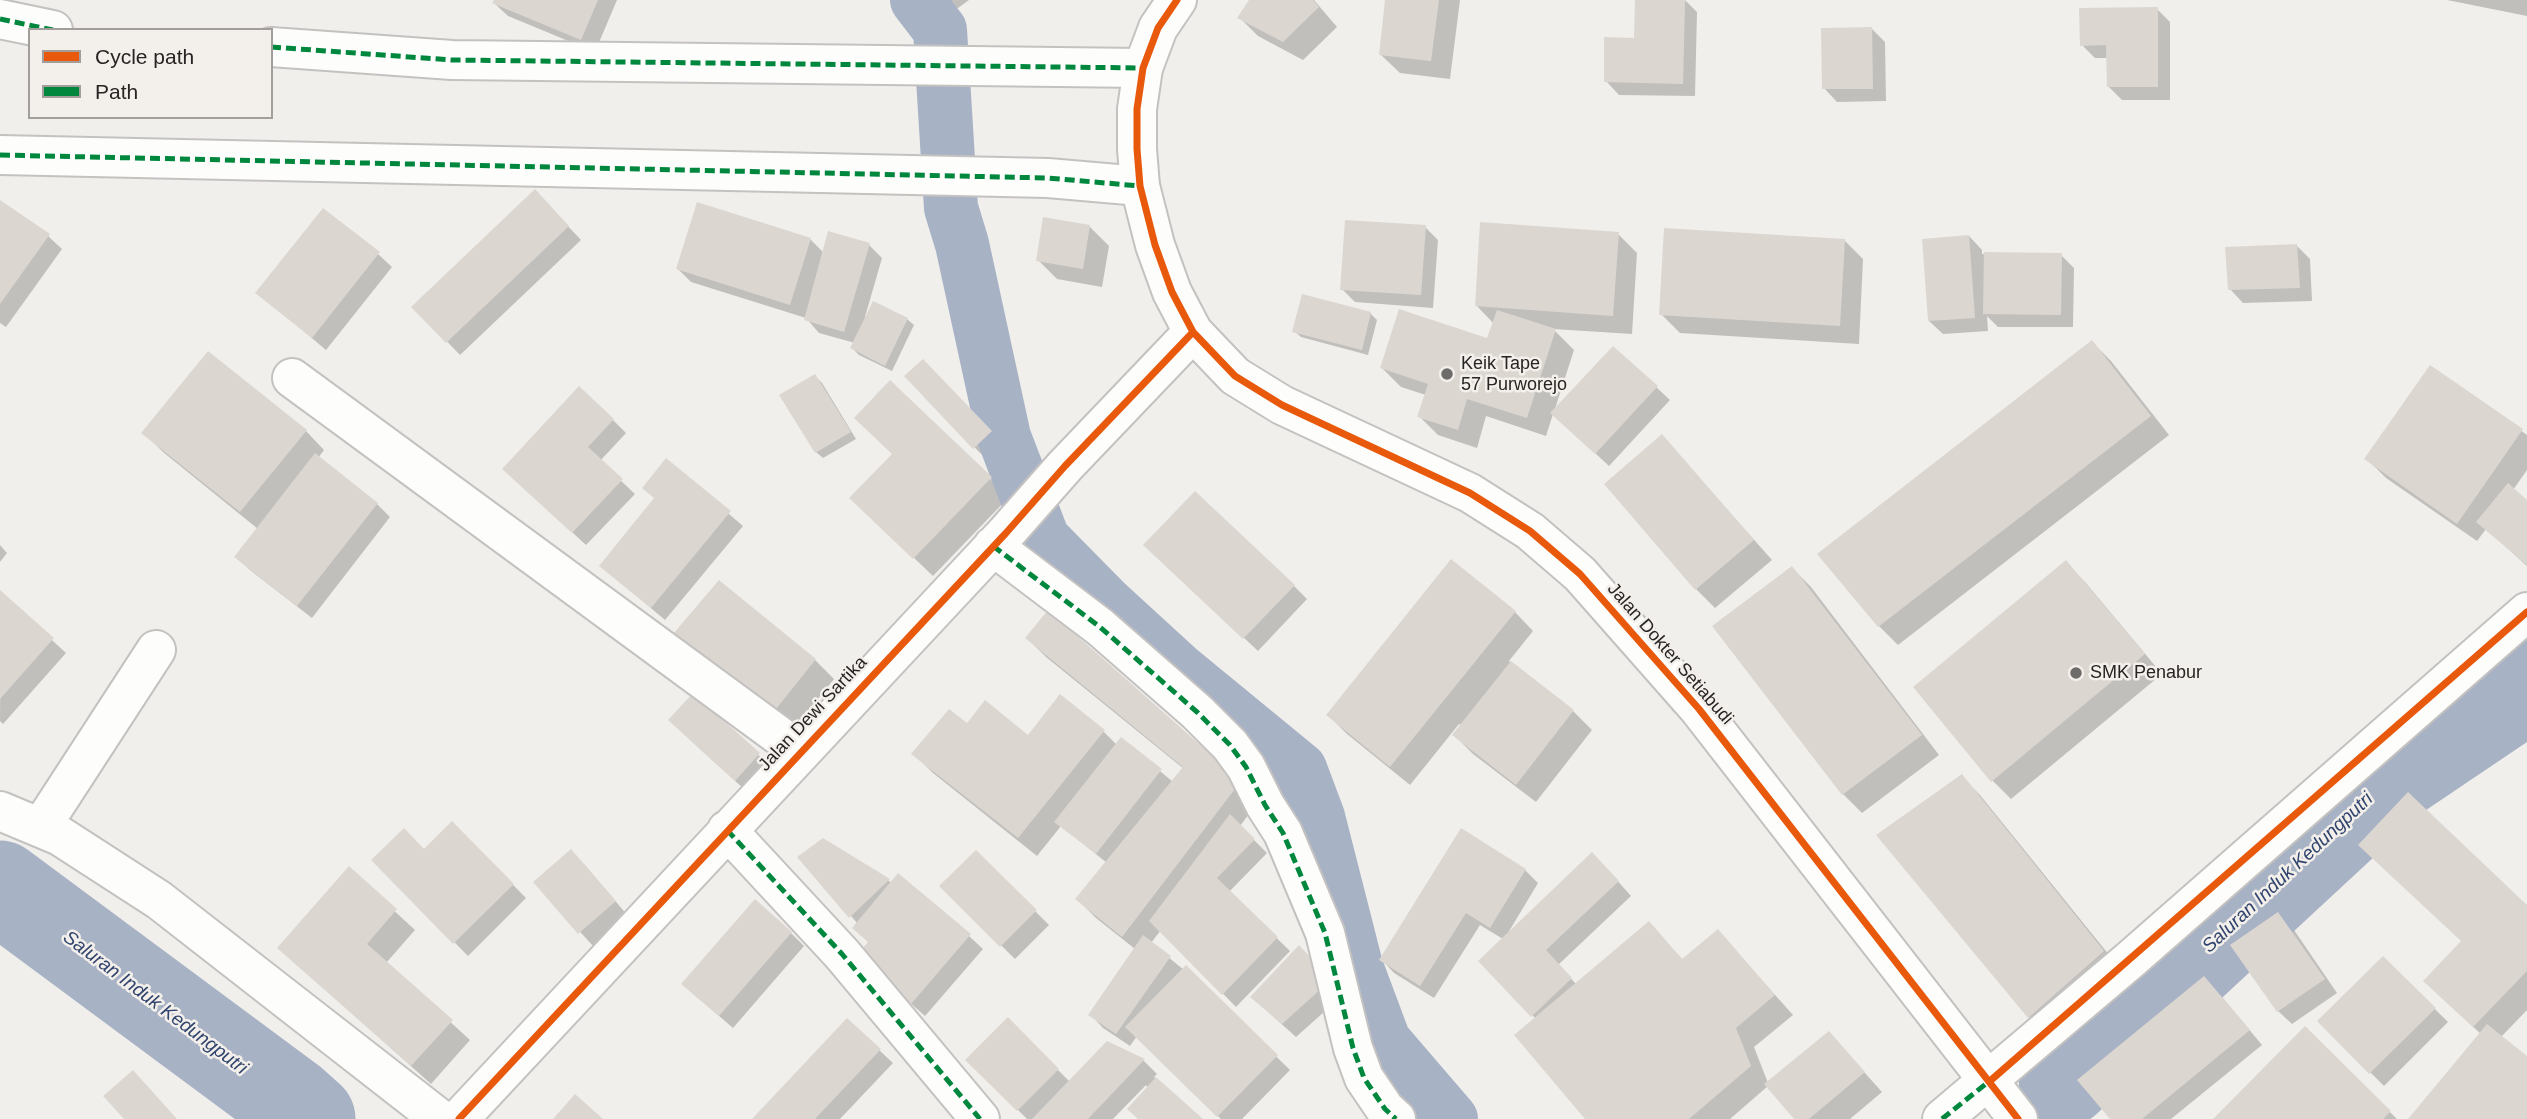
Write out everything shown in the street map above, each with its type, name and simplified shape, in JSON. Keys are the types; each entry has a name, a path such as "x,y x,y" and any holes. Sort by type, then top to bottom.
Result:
{"street":[{"name":"Jalan Dokter Setiabudi","path":"1177,0 1158,28 1143,68 1137,109 1137,149 1140,186 1155,245 1172,292 1193,332 1235,376 1270,398 1470,493 1530,531 1580,575 1699,709 2018,1119"},
{"path":"0,19 44,28"},
{"path":"273,47 452,60 1143,68"},
{"path":"0,155 1048,178 1140,186"},
{"name":"Jalan Dewi Sartika","path":"459,1119 1065,466 1193,332"},
{"path":"292,378 800,751"},
{"path":"999,540 1197,712 1230,745 1246,767 1283,833 1325,933 1353,1048 1364,1078 1385,1109 1396,1119"},
{"path":"1942,1119 1990,1081 2527,612"},
{"path":"41,827 156,650"},
{"path":"0,811 60,836 159,900 440,1119"},
{"path":"727,830 842,954 980,1119"}],"building":[{"path":"494,0 598,0 581,40 492,3"},
{"path":"1249,0 1313,0 1319,7 1283,42 1237,18"},
{"path":"1385,0 1439,0 1431,61 1379,55"},
{"path":"1635,0 1685,0 1683,84 1604,82 1604,37 1634,38"},
{"path":"2158,7 2158,87 2107,87 2106,45 2080,46 2079,8"},
{"path":"1872,27 1873,89 1822,89 1821,28"},
{"path":"535,189 569,226 446,343 411,307"},
{"path":"0,200 50,234 0,304"},
{"path":"697,202 811,238 790,305 676,269"},
{"path":"323,208 380,252 312,338 255,293"},
{"path":"1043,217 1090,225 1083,269 1036,261"},
{"path":"1345,220 1426,225 1421,295 1340,290"},
{"path":"1480,222 1619,232 1613,316 1475,306"},
{"path":"1664,228 1845,239 1840,326 1659,315"},
{"path":"828,231 870,243 844,332 804,320"},
{"path":"1969,235 1975,318 1928,321 1922,239"},
{"path":"2297,244 2300,288 2228,290 2225,247"},
{"path":"1984,252 2062,253 2061,315 1983,314"},
{"path":"1302,294 1371,312 1362,350 1292,332"},
{"path":"873,301 908,318 885,366 850,348"},
{"path":"1399,309 1487,338 1497,310 1556,329 1527,418 1467,399 1458,430 1417,417 1428,384 1380,368"},
{"path":"2092,340 2151,416 1878,627 1817,554"},
{"path":"1613,346 1658,386 1595,454 1550,413"},
{"path":"208,351 307,430 240,512 141,433"},
{"path":"923,359 992,431 973,449 904,376"},
{"path":"2430,365 2523,429 2457,524 2364,459"},
{"path":"815,374 851,432 815,453 779,395"},
{"path":"890,380 992,477 913,559 849,498 892,454 854,418"},
{"path":"579,386 614,419 588,447 623,479 572,533 502,469"},
{"path":"1662,434 1754,540 1695,590 1604,484"},
{"path":"315,453 378,503 297,606 234,557"},
{"path":"666,458 731,511 651,608 599,566 654,498 642,488"},
{"path":"2508,483 2527,500 2527,565 2476,522"},
{"path":"1195,491 1295,585 1243,639 1143,545"},
{"path":"1451,559 1516,611 1390,767 1326,715"},
{"path":"2066,560 2145,654 1991,782 1913,687"},
{"path":"1792,566 1922,735 1842,795 1712,626"},
{"path":"719,580 816,659 772,714 673,634"},
{"path":"0,590 54,638 0,699"},
{"path":"1048,610 1241,781 1122,937 1075,899 1183,767 1025,638"},
{"path":"1511,661 1574,710 1516,785 1452,735"},
{"path":"693,693 760,753 735,781 668,720"},
{"path":"1060,694 1105,730 1018,838 911,754 949,709 967,723 985,700 1028,735"},
{"path":"1121,737 1162,769 1096,854 1054,822"},
{"path":"1962,774 2104,951 2028,1018 1876,835"},
{"path":"2408,792 2527,905 2527,971 2473,1027 2423,981 2461,941 2358,845"},
{"path":"1230,814 1255,839 1217,878 1278,937 1222,995 1149,921"},
{"path":"452,821 514,884 453,944 371,860 404,828 424,849"},
{"path":"1461,828 1526,869 1490,928 1466,913 1420,986 1379,960"},
{"path":"823,838 890,879 849,918 797,857"},
{"path":"571,849 616,901 578,934 533,882"},
{"path":"976,850 1037,910 1000,947 939,886"},
{"path":"1592,852 1619,881 1546,950 1572,978 1531,1017 1478,961"},
{"path":"349,866 397,909 367,944 453,1020 411,1066 277,948"},
{"path":"898,873 971,934 911,1004 856,956 868,942 852,928"},
{"path":"755,899 792,932 719,1016 681,984"},
{"path":"2278,912 2325,979 2277,1012 2230,945"},
{"path":"1649,921 1682,959 1718,929 1775,995 1736,1028 1751,1066 1689,1119 1585,1119 1514,1035"},
{"path":"1143,935 1171,956 1116,1034 1088,1015"},
{"path":"1299,945 1331,980 1282,1024 1250,997"},
{"path":"2383,956 2436,1008 2369,1074 2317,1021"},
{"path":"1186,965 1278,1055 1217,1117 1125,1027"},
{"path":"2204,976 2250,1030 2142,1119 2110,1119 2077,1080"},
{"path":"1008,1017 1059,1069 1017,1111 965,1060"},
{"path":"847,1018 881,1049 815,1119 752,1119"},
{"path":"2487,1024 2527,1056 2527,1119 2408,1119"},
{"path":"2305,1026 2391,1111 2383,1119 2213,1119"},
{"path":"1829,1031 1865,1072 1809,1119 1794,1119 1764,1084"},
{"path":"1107,1041 1145,1059 1088,1119 1032,1119"},
{"path":"133,1070 177,1119 124,1119 103,1096"},
{"path":"1156,1077 1203,1119 1138,1119 1127,1109"},
{"path":"575,1094 603,1119 553,1119"}],"waterway":[{"path":"917,0 940,30 951,208 962,244 1004,437 1043,539 1106,603 1177,668 1300,769 1318,817 1356,966 1384,1041 1451,1119"},
{"name":"Saluran Induk Kedungputri","path":"2065,1080 2392,777 2527,686"},
{"name":"Saluran Induk Kedungputri","path":"0,887 290,1102 309,1119"}],"marked path":[{"path":"0,19 43,28"},
{"path":"273,47 452,60 1143,68"},
{"path":"0,155 1048,178 1140,186"},
{"path":"993,546 1100,627 1197,712 1230,745 1246,767 1283,833 1325,933 1353,1048 1364,1078 1385,1109 1396,1119"},
{"path":"727,830 842,954 980,1119"},
{"path":"1942,1119 1992,1079"}],"cycle path":[{"path":"1177,0 1158,28 1143,68 1137,109 1137,149 1140,186 1155,245 1172,292 1193,332 1235,376 1282,405 1470,493 1530,531 1580,574 1699,709 2018,1119"},
{"path":"459,1119 1006,533 1065,466 1193,332"},
{"path":"1990,1081 2527,612"}],"place":[{"name":"Keik Tape 57 Purworejo","path":"1447,374"},
{"name":"SMK Penabur","path":"2076,673"}]}
